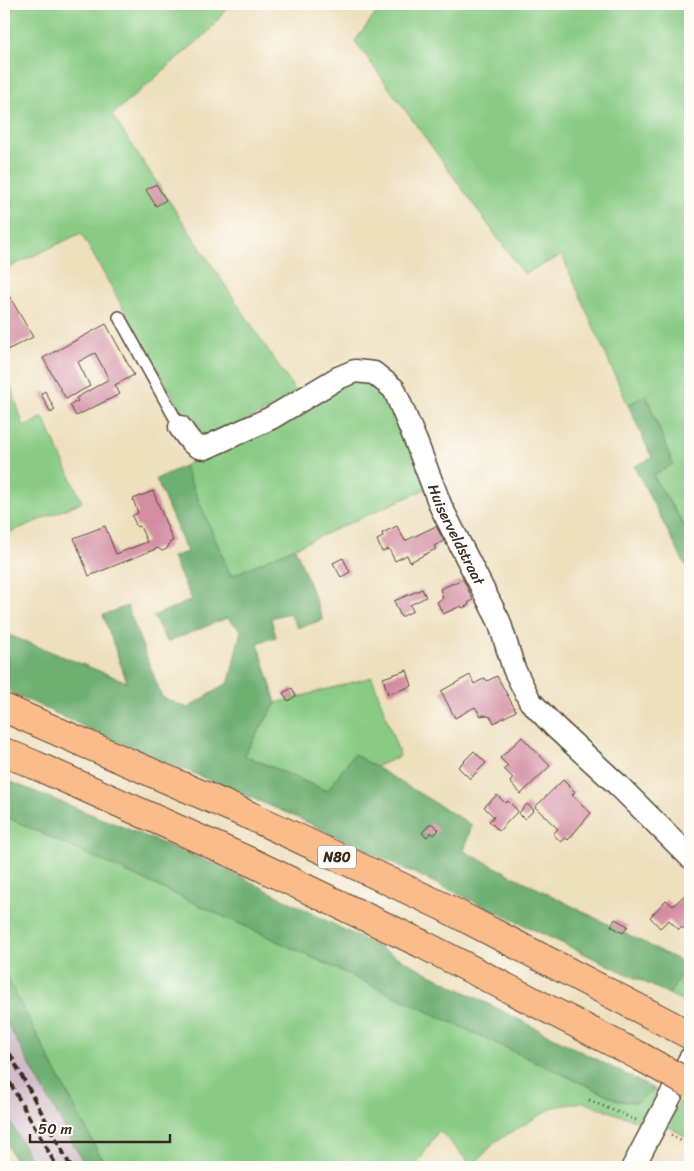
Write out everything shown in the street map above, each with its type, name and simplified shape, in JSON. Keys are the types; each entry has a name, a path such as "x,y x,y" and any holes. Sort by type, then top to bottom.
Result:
{"highway":[{"name":"N80","path":"4,708 271,826 442,906 663,1019 690,1035"},
{"path":"4,752 287,879 424,945 690,1084"}],"street":[{"name":"Huiserveldstraat","path":"180,428 192,443 199,448 205,448 271,418 338,378 355,371 374,373 394,389 441,507 499,620 514,669 530,701 690,857"},
{"path":"633,1167 690,1059"}],"lane":[{"path":"119,317 180,428"}],"path":[{"path":"589,1100 654,1128"}],"shaded area":[{"path":"4,1018 86,1167 35,1167 4,1110"}],"green space":[{"path":"4,4 230,4 208,32 112,115 298,395 211,438 200,433 186,420 81,233 4,270"},
{"path":"383,4 690,4 690,527 687,529 653,476 672,464 646,395 628,405 562,255 524,274 355,41"},
{"path":"4,369 24,427 43,417 82,502 4,535"},
{"path":"355,378 380,383 428,488 231,576 184,466"},
{"path":"646,395 673,464 653,476 690,535 690,569 684,563 634,466 652,458 628,405"},
{"path":"184,466 231,576 295,547 323,620 298,628 289,613 271,618 276,637 258,643 276,703 244,755 327,791 354,754 472,825 464,851 688,965 669,994 294,816 98,733 4,689 4,633 127,682 103,615 127,606 162,697 188,708 229,682 241,630 227,618 167,642 153,616 192,600 172,557 187,552 156,479"},
{"path":"372,677 400,756 375,767 354,755 327,791 244,755 276,703"},
{"path":"4,779 224,868 654,1089 637,1102 620,1101 4,816"},
{"path":"4,816 620,1101 637,1102 654,1089 661,1095 651,1116 642,1123 583,1102 554,1107 498,1140 472,1166 439,1130 415,1167 106,1167 4,972"},
{"path":"688,965 690,966 690,1005 669,994"},
{"path":"4,972 106,1167 86,1167 4,1018"},
{"path":"680,1101 690,1108 690,1139 666,1125"},
{"path":"4,1110 35,1167 19,1167 4,1140"}],"building":[{"path":"156,184 166,200 156,206 146,190"},
{"path":"4,287 33,337 7,350 4,345"},
{"path":"106,324 134,375 115,385 120,394 76,416 70,405 78,401 76,398 109,379 95,353 78,362 90,386 66,399 43,358"},
{"path":"45,391 55,410 51,413 41,394"},
{"path":"153,491 173,541 170,542 167,549 162,551 158,548 89,576 74,538 105,526 116,554 147,542 140,526 137,527 132,516 138,513 133,499"},
{"path":"397,526 405,541 436,526 444,541 434,546 436,549 410,562 407,555 395,561 389,549 382,552 377,540 383,537 382,533"},
{"path":"343,558 350,572 341,577 333,563"},
{"path":"463,579 473,600 468,603 469,605 462,608 461,606 443,614 437,602 443,598 440,589"},
{"path":"422,589 426,597 410,605 413,611 401,617 394,601"},
{"path":"407,670 412,686 388,694 383,678"},
{"path":"470,675 474,684 485,678 487,681 497,676 516,711 494,723 491,717 481,716 475,707 455,718 441,691"},
{"path":"292,688 296,696 288,701 283,693"},
{"path":"522,737 550,766 521,794 510,782 513,778 504,769 508,766 500,758"},
{"path":"474,751 486,763 470,779 458,767"},
{"path":"563,780 575,792 572,795 591,813 568,840 566,838 561,842 553,834 558,829 535,807"},
{"path":"497,795 505,803 508,801 518,811 499,831 489,821 494,817 484,807"},
{"path":"527,804 534,810 525,819 518,814"},
{"path":"431,823 439,830 434,835 431,832 427,837 422,833"},
{"path":"690,890 690,927 686,931 682,927 679,930 669,920 660,928 650,917 666,900 673,906"},
{"path":"615,919 628,926 623,933 611,926"}],"railway":[{"path":"4,1043 71,1167"},
{"path":"4,1072 57,1167"}]}
